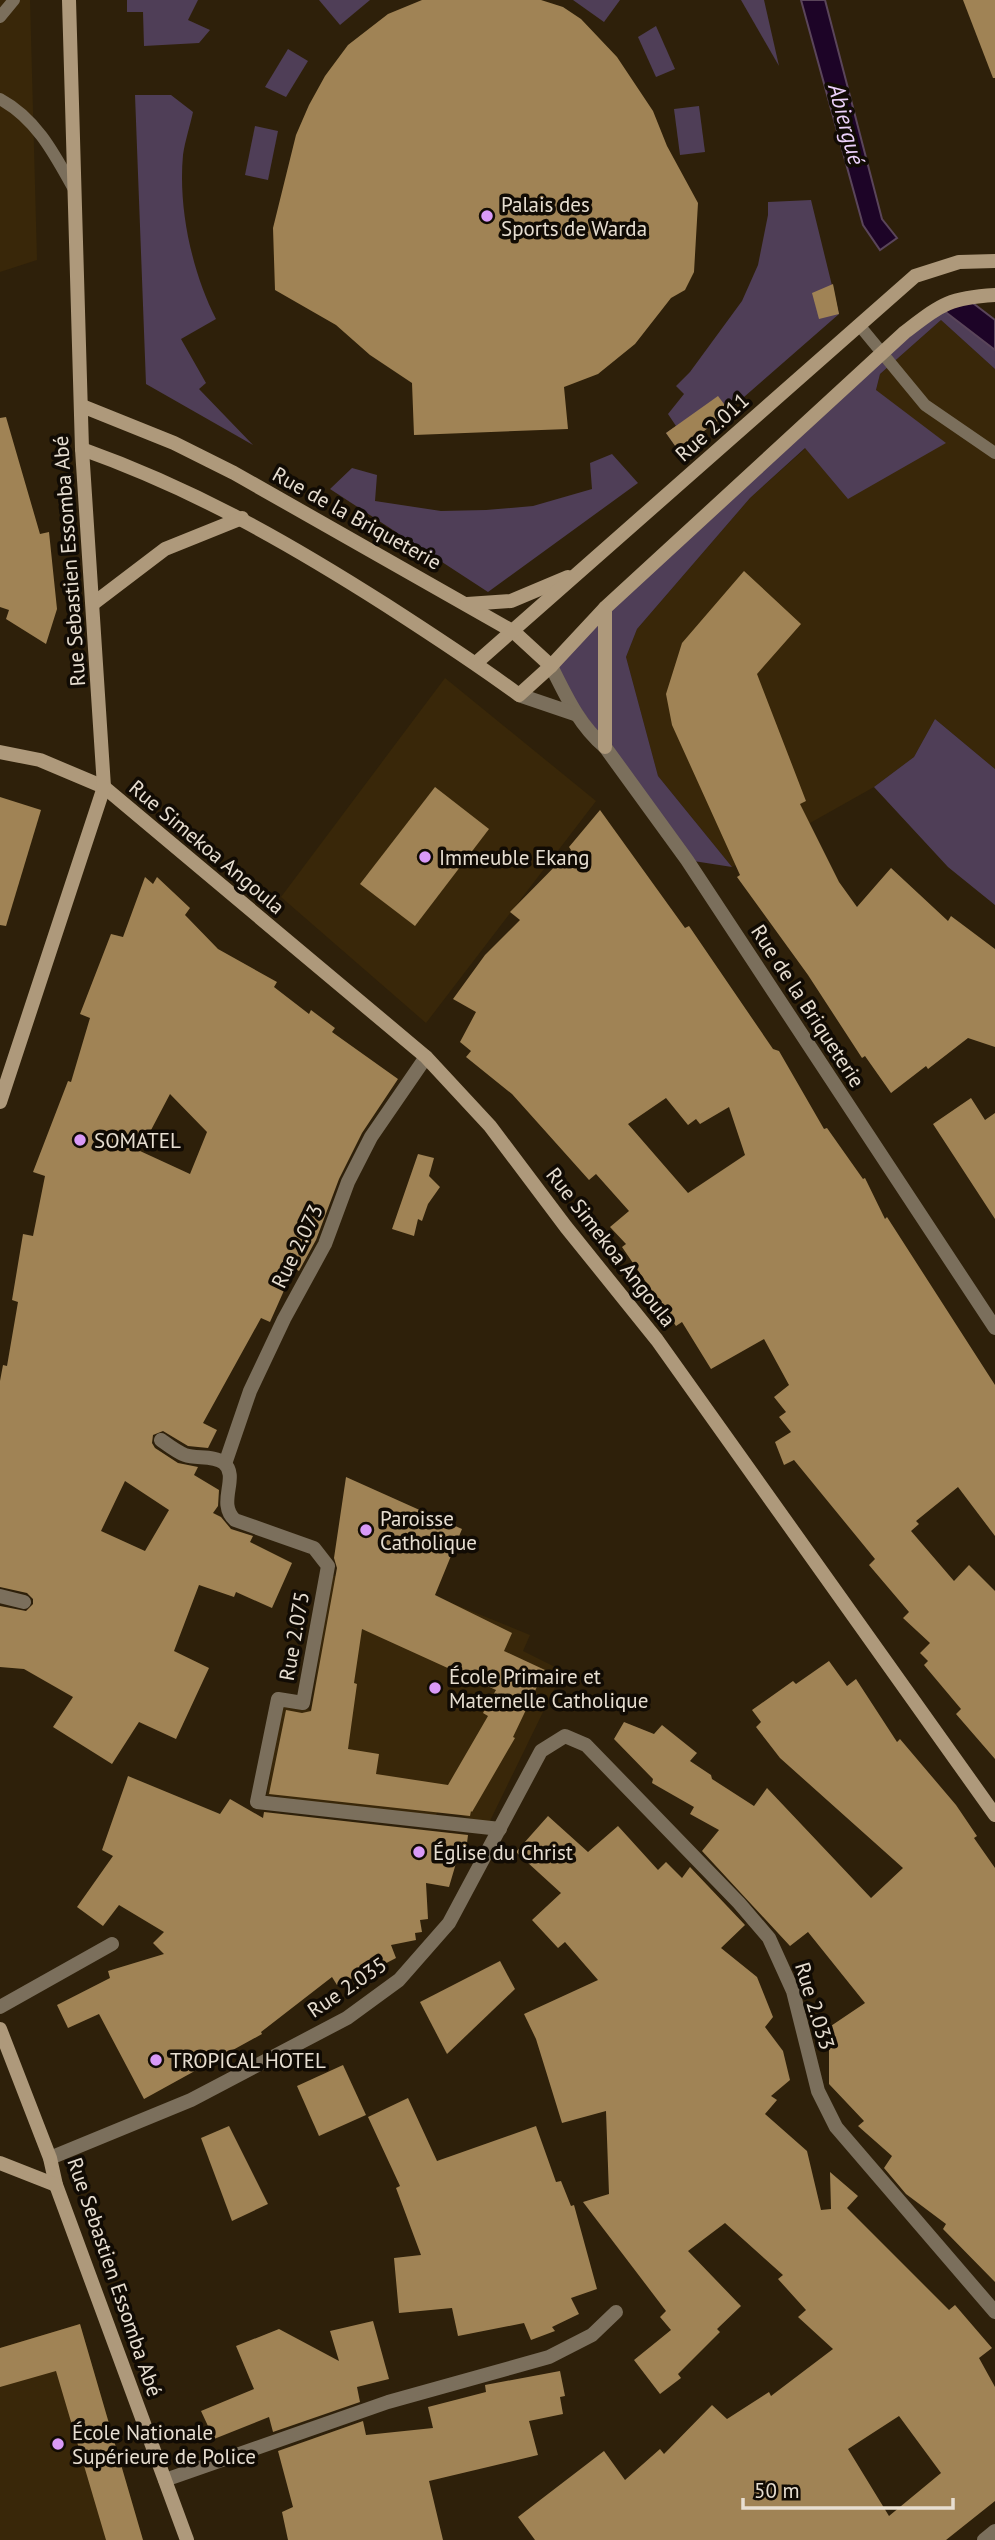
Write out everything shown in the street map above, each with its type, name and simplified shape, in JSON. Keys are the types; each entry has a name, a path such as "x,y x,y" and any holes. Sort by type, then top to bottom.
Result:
{"street":[{"name":"Rue Sebastien Essomba Abé","path":"0,1102 104,788 82,449 69,0"},
{"name":"Rue 2.011","path":"476,663 915,276 958,262 995,261"},
{"path":"519,695 551,666 605,608 905,332 947,302 965,297 995,295"},
{"name":"Rue de la Briqueterie","path":"82,406 174,443 234,473 514,632 551,666 575,714 605,747 687,860 995,1328"},
{"path":"82,449 164,481 242,518 302,552 476,663 519,695 575,714"},
{"path":"94,603 164,549 242,518"},
{"path":"466,604 511,601 579,573"},
{"path":"605,608 605,747"},
{"name":"Rue Simekoa Angoula","path":"0,752 40,760 104,788 426,1057 491,1125 566,1227 657,1340 995,1815"},
{"name":"Rue 2.073","path":"225,1464 250,1391 284,1319 325,1244 348,1182 371,1137 426,1057"},
{"path":"161,1440 185,1455 218,1460 225,1464"},
{"name":"Rue 2.075","path":"225,1464 229,1472 226,1507 228,1514 236,1520 314,1548 328,1566 303,1703 278,1699 257,1802 500,1829"},
{"path":"0,1596 24,1602"},
{"name":"Rue 2.035","path":"50,2158 191,2100 346,2018 399,1980 449,1923 541,1751 565,1736"},
{"name":"Rue 2.033","path":"565,1736 586,1745 739,1903 768,1938 793,1992 818,2091 836,2127 995,2312"},
{"path":"0,2007 112,1944"},
{"name":"Rue Sebastien Essomba Abé","path":"0,2029 50,2158 57,2185 187,2540"},
{"path":"0,2163 57,2185"},
{"path":"165,2480 388,2402 549,2357 592,2335 616,2312"},
{"path":"984,2540 995,2531"}],"lane":[{"path":"0,17 14,0"},
{"path":"0,99 14,106 47,140 75,191"},
{"path":"859,325 925,405 995,453"}],"shaded area":[{"path":"0,0 30,0 37,260 0,272"},
{"path":"127,0 198,0 188,20 210,30 199,43 144,46 143,12 127,12"},
{"path":"319,0 370,0 340,25"},
{"path":"573,0 620,0 604,22"},
{"path":"741,0 764,0 779,66"},
{"path":"656,26 675,69 656,77 638,37"},
{"path":"288,49 308,61 286,97 265,87"},
{"path":"135,95 171,95 193,112 183,155 185,218 200,281 216,319 181,339 206,383 199,389 253,445 146,384"},
{"path":"699,106 705,152 680,155 674,109"},
{"path":"255,126 278,131 268,180 245,175"},
{"path":"811,200 839,314 712,425 678,450 666,433 676,426 668,414 684,394 676,386 690,372 742,301 758,265 768,202"},
{"path":"939,307 995,350 995,369 941,320 880,374 876,390 946,443 848,499 805,448 750,498 637,629 626,657 658,776 732,867 687,860 551,666"},
{"path":"941,320 995,369 995,769 935,719 914,757 874,787 732,867 658,776 626,657 637,629 750,498 806,448 945,443 876,391 880,374"},
{"path":"612,454 638,483 488,592 330,489 352,468 377,475 375,501 441,511 533,506 592,489 590,463"},
{"path":"445,678 596,801 426,1023 281,897"},
{"path":"935,719 995,769 995,905 948,867 874,787 914,757"},
{"name":"École Primaire et Maternelle Catholique","path":"371,1575 439,1598 530,1635 523,1651 563,1671 488,1825 439,1807 434,1821 267,1795 280,1705 311,1710 331,1576"},
{"name":"École Nationale Supérieure de Police","path":"80,2324 143,2540 0,2540 0,2348"}],"water":[{"name":"Abiergué","path":"801,0 825,0 882,219 897,238 880,250 863,225"},
{"path":"965,297 995,320 995,350 939,307"}],"building":[{"name":"Palais des Sports de Warda","path":"422,0 541,0 563,7 581,19 617,57 653,111 667,146 698,203 694,272 685,290 671,298 635,344 598,374 564,387 568,429 414,435 412,383 370,355 336,325 275,290 273,228 296,135 309,105 325,76 348,45 388,14"},
{"path":"963,0 995,0 995,78 993,78"},
{"path":"833,284 839,314 819,319 812,293"},
{"path":"718,396 730,412 678,450 666,433"},
{"path":"6,417 40,534 49,532 57,609 46,644 6,619 9,610 0,607 0,418"},
{"path":"744,571 801,624 757,674 806,801 800,804 839,882 857,907 891,868 948,921 951,916 995,949 995,1047 968,1038 891,1093 865,1056 862,1058 808,975 737,877 740,875 672,725 666,694 682,643"},
{"name":"Immeuble Ekang","path":"435,787 489,829 415,926 360,884"},
{"path":"0,797 41,810 6,926 0,925"},
{"path":"600,810 685,928 689,926 773,1049 779,1051 824,1129 827,1128 863,1179 865,1178 885,1219 887,1217 995,1385 995,1536 958,1487 916,1521 919,1524 911,1531 954,1581 969,1565 995,1591 995,1759 956,1714 961,1709 924,1665 928,1661 920,1653 930,1643 903,1618 909,1612 869,1565 875,1559 794,1460 784,1465 775,1442 791,1432 779,1417 786,1412 774,1397 789,1385 764,1339 711,1369 682,1322 676,1326 622,1247 626,1244 610,1227 629,1211 596,1174 589,1180 512,1094 466,1057 471,1051 460,1042 476,1012 453,999 485,955 520,920 510,912 571,850 569,847","holes":["666,1098 688,1125 696,1119 700,1124 729,1107 745,1155 688,1193 628,1124"]},
{"path":"145,877 153,884 157,877 190,908 185,915 218,949 277,982 274,987 309,1014 311,1010 335,1028 332,1032 398,1079 362,1133 339,1179 316,1240 299,1271 294,1268 270,1322 261,1318 203,1423 217,1430 208,1448 188,1446 163,1431 153,1435 152,1443 155,1448 178,1463 198,1467 194,1475 219,1490 218,1506 213,1513 221,1517 231,1529 253,1536 250,1542 292,1563 272,1608 236,1592 234,1597 199,1585 174,1651 209,1668 176,1739 139,1722 112,1764 53,1727 73,1697 24,1669 0,1667 0,1606 26,1611 33,1604 33,1599 27,1593 0,1587 0,1381 3,1365 7,1366 18,1302 12,1300 23,1234 33,1236 45,1176 33,1172 68,1081 71,1082 90,1018 80,1014 111,934 123,937","holes":["170,1094 207,1132 190,1174 140,1151","125,1481 169,1510 145,1551 101,1531"]},
{"path":"971,1098 985,1120 995,1113 995,1219 933,1124"},
{"path":"418,1154 434,1158 429,1176 440,1187 428,1204 422,1221 418,1219 414,1236 392,1229"},
{"path":"346,1477 462,1529 435,1595 512,1633 504,1651 545,1670 513,1737 515,1738 470,1816 269,1794 286,1710 302,1713 311,1711 337,1568 334,1558","holes":["362,1629 496,1690 483,1713 488,1716 448,1785 376,1774 379,1754 348,1749"]},
{"path":"829,1661 847,1686 856,1679 897,1742 900,1739 956,1805 995,1868 995,2282 943,2229 946,2224 906,2194 884,2168 892,2156 858,2126 864,2121 829,2084 829,2049 819,2034 865,2003 808,1932 790,1946 702,1851 719,1830 690,1814 694,1807 652,1783 653,1779 614,1739 624,1722 654,1734 662,1725 697,1753 690,1761 754,1806 767,1788 871,1898 903,1868 780,1758 756,1727 761,1722 752,1710 793,1681 796,1684"},
{"path":"128,1776 220,1814 230,1799 263,1818 264,1812 468,1835 466,1851 459,1853 449,1887 426,1883 428,1919 420,1920 422,1932 415,1933 416,1940 391,1945 396,1958 354,1980 353,1978 337,1985 332,1977 261,2032 262,2034 144,2099 99,2014 68,2028 57,2005 110,1978 108,1971 164,1954 153,1943 164,1932 119,1905 103,1926 77,1907 113,1856 102,1850"},
{"path":"548,1816 588,1852 618,1826 658,1870 666,1862 682,1878 690,1867 745,1925 721,1948 757,1977 773,2017 765,2027 783,2051 790,2080 771,2096 777,2100 765,2114 807,2151 821,2210 831,2209 830,2172 858,2196 847,2208 949,2310 955,2305 992,2348 979,2358 995,2387 995,2501 946,2540 535,2540 518,2517 604,2451 625,2480 660,2449 664,2454 712,2405 727,2419 769,2392 771,2396 833,2349 798,2317 806,2310 778,2279 783,2275 725,2223 688,2251 741,2306 717,2329 720,2332 678,2374 681,2378 660,2394 634,2360 671,2330 660,2317 666,2311 583,2202 609,2194 606,2111 562,2123 536,2039 524,2014 598,1980 565,1942 558,1948 532,1920 561,1893 516,1852","holes":["899,2416 941,2473 889,2516 848,2449"]},
{"path":"500,1961 515,1989 447,2054 420,2002"},
{"path":"343,2065 366,2115 319,2136 297,2086"},
{"path":"408,2098 437,2161 536,2126 556,2182 561,2181 571,2206 574,2205 597,2289 571,2298 579,2314 552,2327 555,2331 531,2340 524,2323 458,2336 452,2308 399,2313 394,2258 421,2255 396,2188 400,2186 368,2117"},
{"path":"229,2126 268,2204 232,2221 201,2138"},
{"path":"373,2321 389,2379 357,2387 360,2402 273,2432 269,2417 214,2439 201,2411 254,2389 236,2346 279,2329 339,2361 330,2331"},
{"path":"80,2324 143,2540 106,2540 56,2371 0,2387 0,2348"},
{"path":"560,2371 565,2396 560,2397 563,2414 529,2421 538,2455 429,2481 443,2540 288,2540 282,2512 293,2507 278,2451 363,2421 366,2435 433,2428 428,2407 486,2392 485,2385"}],"place":[{"name":"Palais des Sports de Warda","path":"487,216"},
{"name":"Immeuble Ekang","path":"425,857"},
{"name":"SOMATEL","path":"80,1140"},
{"name":"Paroisse Catholique","path":"366,1530"},
{"name":"École Primaire et Maternelle Catholique","path":"435,1688"},
{"name":"Église du Christ","path":"419,1852"},
{"name":"TROPICAL HOTEL","path":"156,2060"},
{"name":"École Nationale Supérieure de Police","path":"58,2444"}]}
